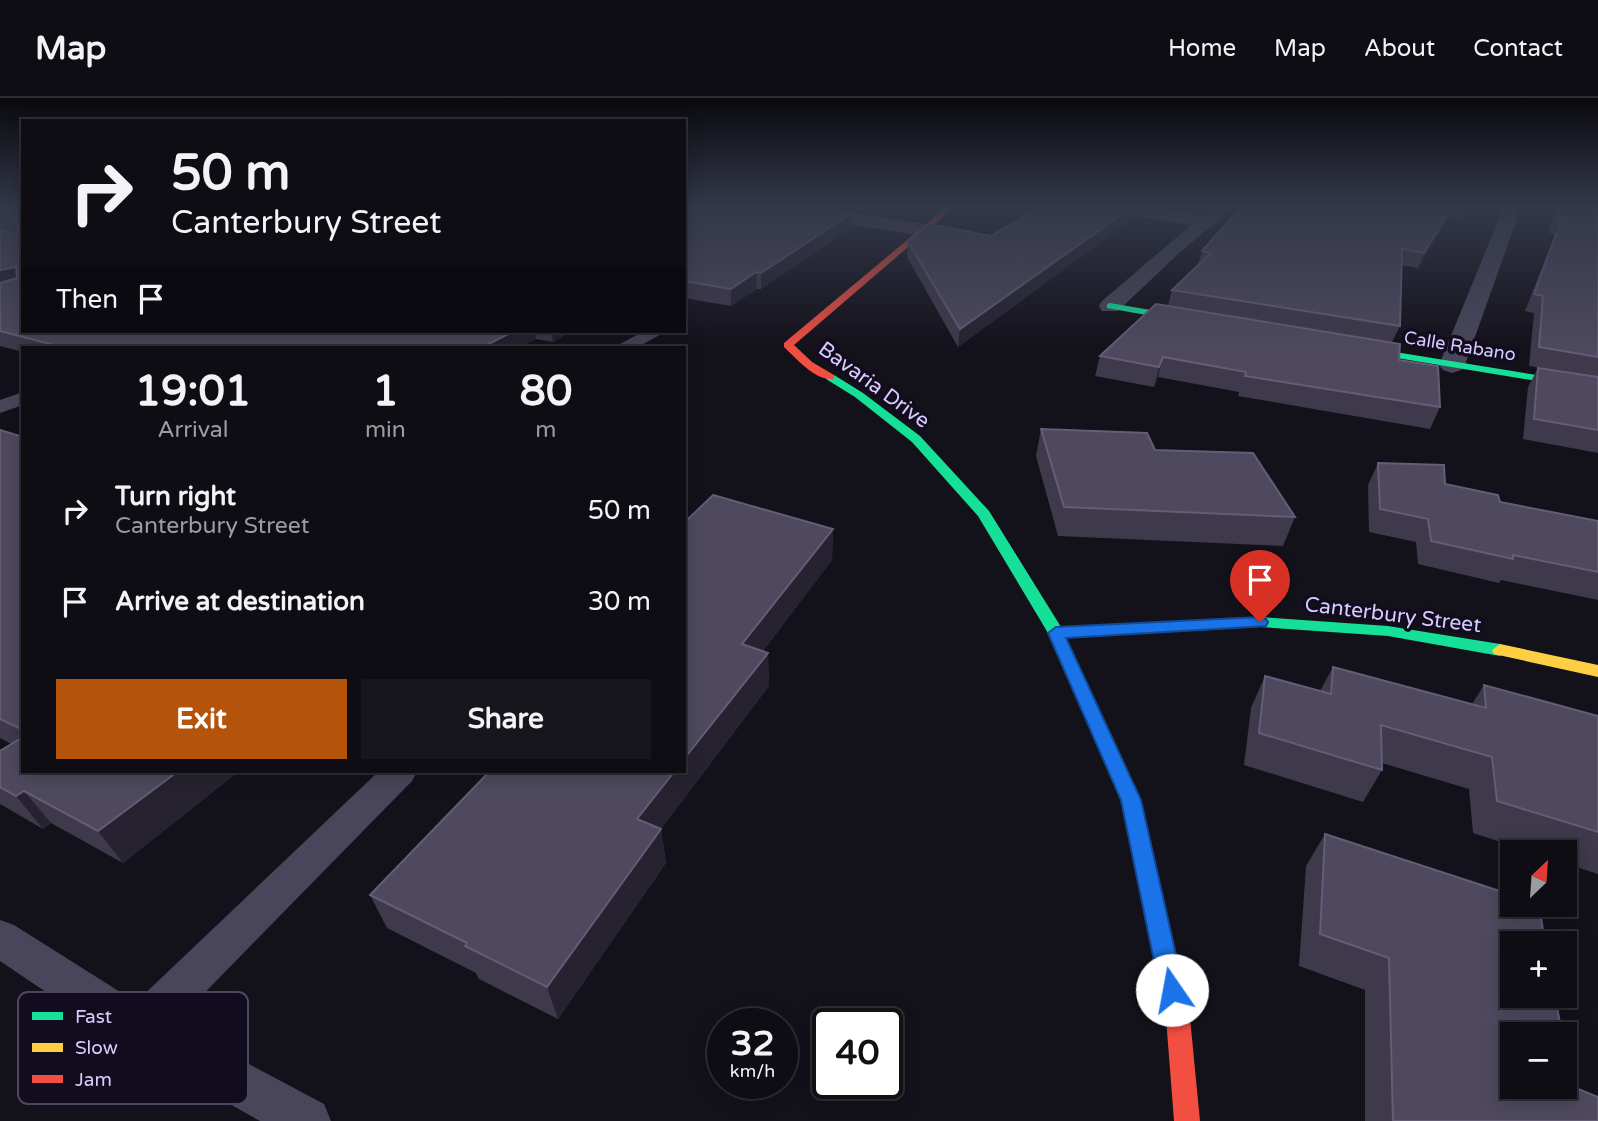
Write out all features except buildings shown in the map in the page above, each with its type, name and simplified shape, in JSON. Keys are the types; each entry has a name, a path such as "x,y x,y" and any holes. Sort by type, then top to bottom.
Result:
{"street":[{"name":"Bavaria Drive","path":"897,253 788,345 808,364 859,395 916,439 984,514 1056,633 1131,800 1178,1018 1187,1121"},
{"path":"1110,306 1172,253"},
{"path":"1452,365 1495,253"},
{"path":"1110,306 1219,325"},
{"name":"Calle Rabano","path":"1328,344 1598,388"},
{"name":"Canterbury Street","path":"1056,633 1260,622 1388,631 1526,654 1598,671"}],"lane":[{"path":"626,346 654,333"},
{"path":"0,389 21,396"},
{"path":"0,407 21,398"},
{"path":"177,992 399,773"},
{"path":"0,938 82,992"},
{"path":"248,1089 307,1121"}],"traffic: fast":[{"path":"1110,306 1197,321"},
{"path":"1346,347 1598,388"},
{"path":"830,377 859,395 916,439 984,514 1056,633 1131,800 1141,847"},
{"path":"1056,633 1260,622 1388,631 1500,650"}],"traffic: slow":[{"path":"1500,650 1598,671"}],"traffic: jam":[{"path":"830,377 808,364 788,345 897,253"},
{"path":"1141,847 1178,1018 1187,1121"}],"route":[{"path":"1172,990 1131,800 1056,633 1260,622"}]}
